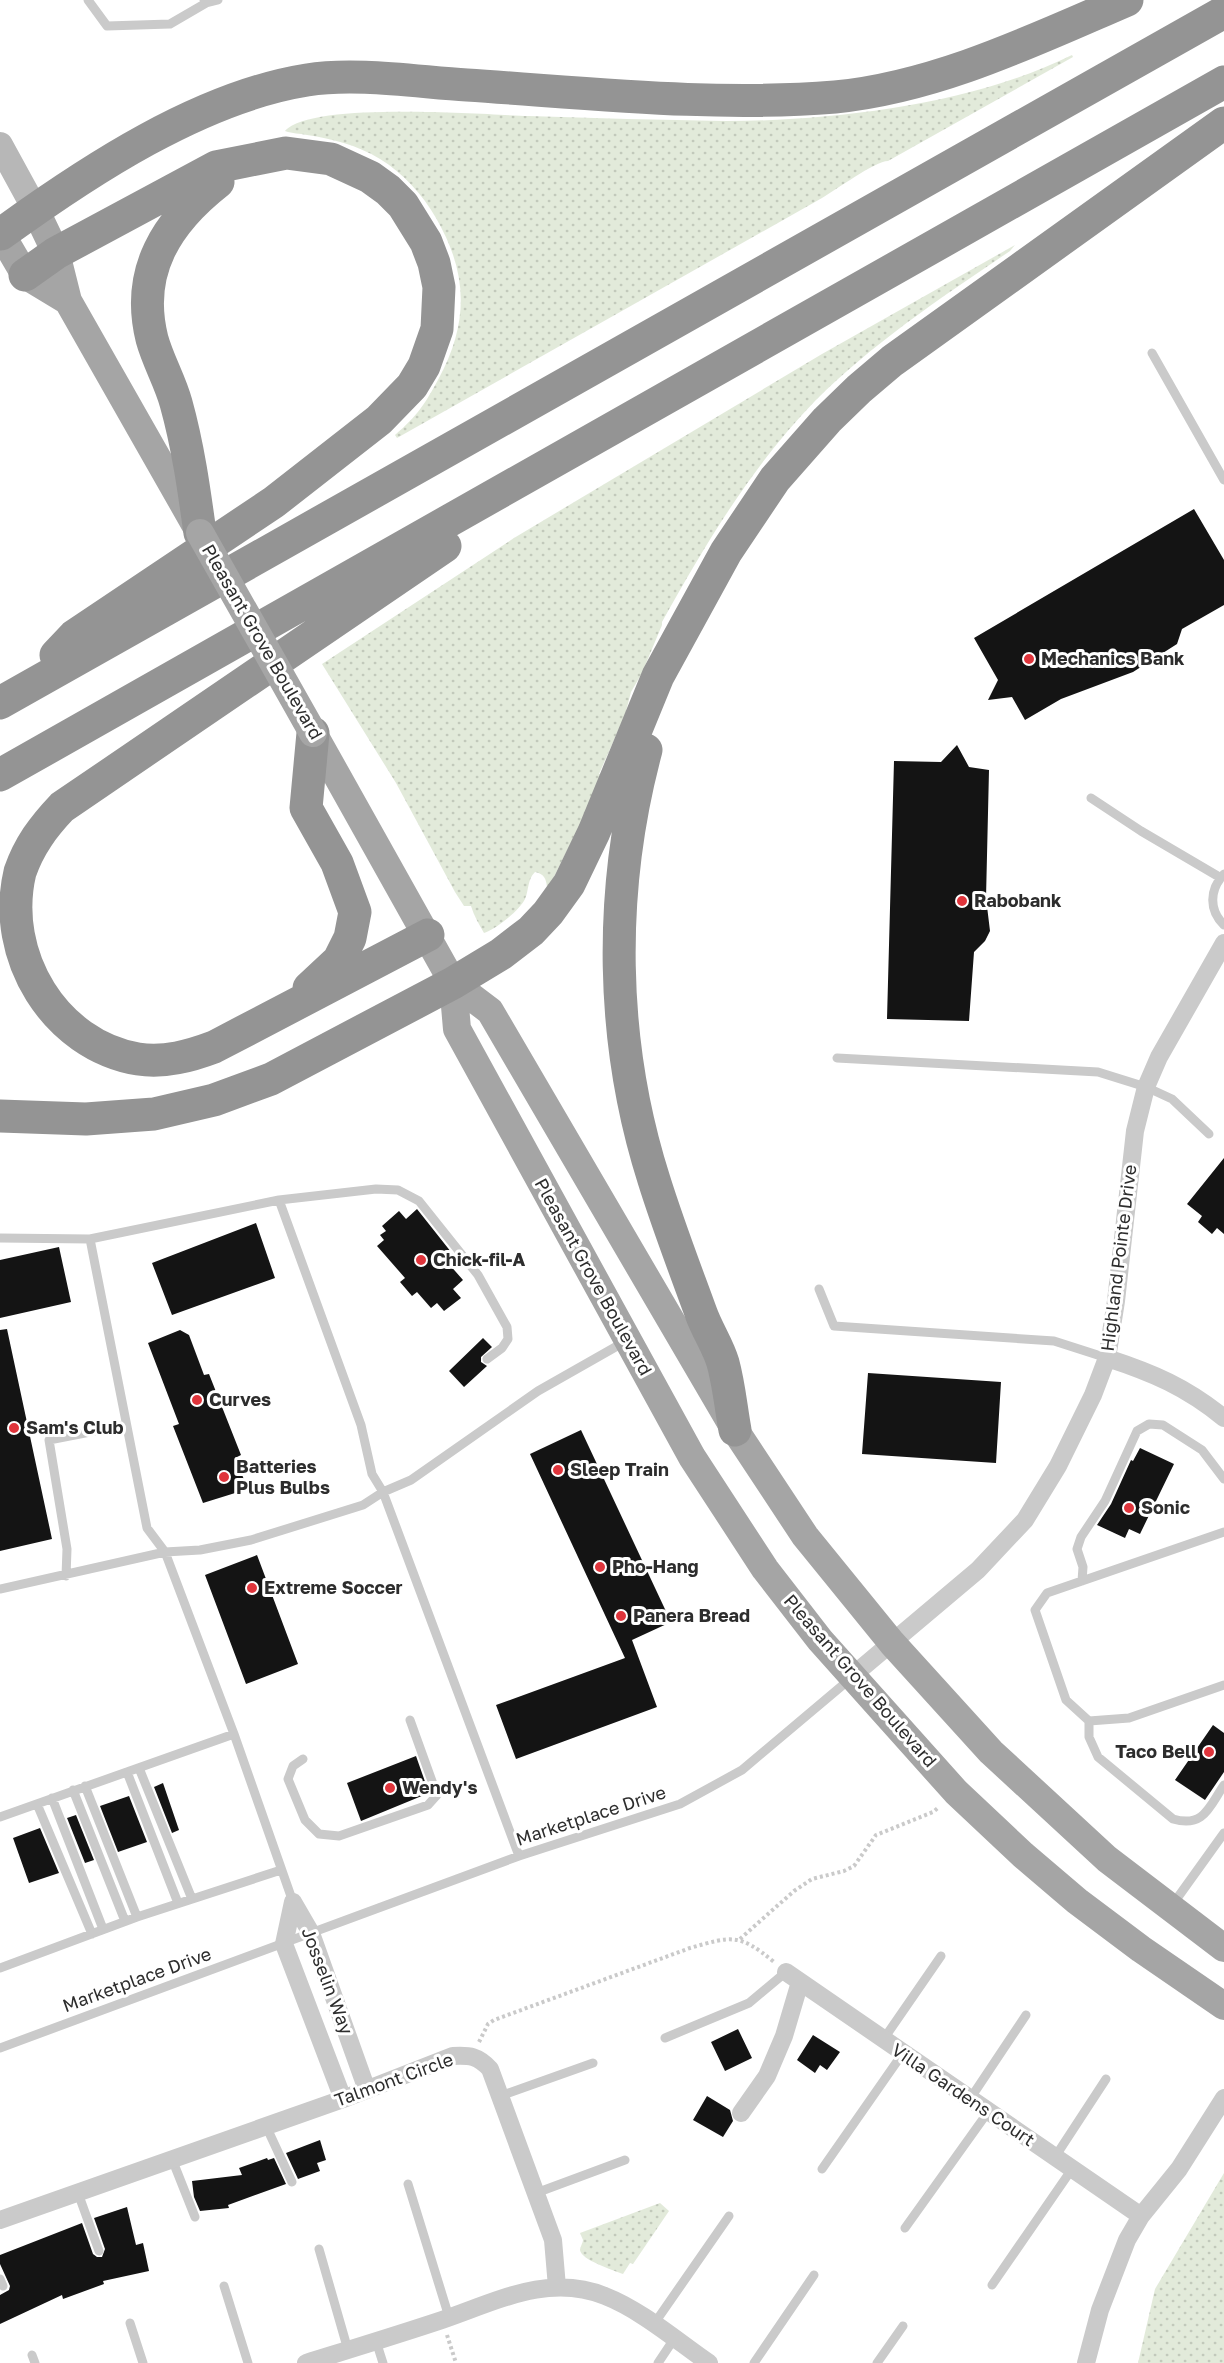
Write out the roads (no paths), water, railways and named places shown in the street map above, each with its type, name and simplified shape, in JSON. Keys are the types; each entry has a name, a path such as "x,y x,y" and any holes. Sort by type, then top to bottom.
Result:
{"highway":[{"path":"1,233 71,184 211,107 307,80 368,78 694,100 764,101 838,96 903,85 992,56 1127,0"},
{"path":"12,695 1224,12"},
{"path":"0,775 1224,82"},
{"path":"0,1116 97,1118 154,1114 214,1100 271,1079 453,983 501,954 531,931 548,913 569,884 594,832 658,676 726,552 775,479 827,420 892,361 1224,123"},
{"path":"12,695 74,636 274,502 380,420 412,386 424,366 437,329 439,287 434,263 426,242 403,205 370,177 331,159 286,153 216,167 56,253 25,275"},
{"path":"200,533 178,464 175,400 159,361 148,315 151,272 168,231 184,211 240,162"},
{"path":"428,935 214,1047 189,1056 162,1060 139,1059 90,1043 69,1029 50,1010 30,982 17,947 14,897 19,873 30,848 44,826 62,807 430,556 679,392"},
{"path":"683,631 636,785 627,839 619,969 622,1030 633,1102 654,1180 702,1316 723,1362 735,1430"},
{"path":"283,1010 324,976 339,960 350,938 355,912 338,862 306,808 313,733"}],"main road":[{"path":"0,145 56,253 68,302 178,464"},
{"path":"1,233 25,275 68,302"},
{"name":"Pleasant Grove Boulevard","path":"200,533 453,983 457,1029 692,1457 765,1569 851,1677 956,1792 1023,1855 1077,1901 1141,1949 1224,2006"},
{"name":"Pleasant Grove Boulevard","path":"453,983 490,1011 665,1315 735,1430 805,1536 892,1643 991,1752 1107,1859 1224,1948"}],"street":[{"name":"Highland Pointe Drive","path":"851,1677 978,1570 1025,1520 1058,1467 1093,1395 1107,1358 1116,1301 1135,1131 1146,1087 1159,1056 1224,943"},
{"path":"1107,1358 1158,1376 1178,1386 1224,1418"},
{"name":"Josselin Way","path":"292,1902 311,1933 367,2090"},
{"name":"Josselin Way","path":"292,1902 284,1944 343,2099"},
{"path":"741,2113 767,2076 784,2036 793,1977"},
{"name":"Villa Gardens Court","path":"793,1977 1141,2216"},
{"name":"Talmont Circle","path":"0,2220 343,2099 453,2056 470,2055 482,2060 490,2069 553,2240 557,2287"},
{"path":"1086,2363 1100,2310 1127,2240 1141,2216 1179,2169 1224,2098"},
{"path":"306,2363 445,2319 515,2293 557,2287 604,2295 654,2324 709,2363"}],"lane":[{"path":"88,0 107,26 170,24 205,1 218,0"},
{"path":"1152,353 1224,480"},
{"path":"1091,798 1141,831 1222,876 1213,894 1213,904 1216,915 1224,925"},
{"path":"837,1058 1098,1072 1146,1087 1172,1099 1209,1134"},
{"path":"0,1238 90,1239 279,1200 376,1189 398,1190 418,1201 478,1275 507,1327 508,1340 502,1348 487,1359"},
{"path":"279,1200 362,1425 372,1474 383,1492 519,1856"},
{"path":"90,1239 147,1528 165,1552 234,1734 292,1902"},
{"path":"819,1288 834,1326 1054,1341 1107,1358"},
{"path":"0,1589 165,1552 200,1550 251,1540 363,1505 383,1492 411,1480 538,1391 628,1340"},
{"path":"1082,1581 1083,1567 1077,1549 1081,1537 1105,1501 1137,1431 1149,1424 1163,1425 1202,1450 1222,1475"},
{"path":"66,1576 67,1550 49,1440 126,1425"},
{"path":"1224,1532 1047,1593 1035,1610 1066,1700 1089,1720 1129,1718 1224,1685"},
{"name":"Marketplace Drive","path":"0,2048 519,1856 680,1804 742,1770 851,1677"},
{"path":"303,1759 292,1766 288,1779 305,1820 319,1834 339,1836 428,1805 437,1795 410,1719"},
{"path":"1089,1720 1089,1737 1098,1757 1173,1819 1185,1823 1197,1821 1206,1812 1224,1785"},
{"path":"0,1817 234,1734"},
{"path":"139,1768 192,1899"},
{"path":"127,1772 178,1903"},
{"path":"85,1786 136,1917"},
{"path":"73,1790 125,1921"},
{"path":"52,1798 103,1929"},
{"path":"36,1804 92,1934"},
{"path":"1170,1908 1224,1833"},
{"path":"0,1968 136,1917 281,1870"},
{"path":"883,2040 941,1956"},
{"path":"665,2038 749,2003 793,1977"},
{"path":"970,2099 1026,2015"},
{"path":"822,2169 903,2053"},
{"path":"500,2096 593,2063"},
{"path":"1055,2157 1106,2079"},
{"path":"905,2228 988,2112"},
{"path":"266,2126 292,2181"},
{"path":"172,2159 195,2217"},
{"path":"536,2193 625,2160"},
{"path":"992,2285 1072,2169"},
{"path":"408,2184 445,2319"},
{"path":"78,2193 99,2251"},
{"path":"654,2324 729,2216"},
{"path":"319,2249 348,2350"},
{"path":"754,2363 814,2275"},
{"path":"224,2286 248,2363"},
{"path":"130,2323 144,2363"},
{"path":"877,2363 903,2326"},
{"path":"658,2363 674,2339"},
{"path":"376,2341 383,2363"}],"place":[{"name":"Mechanics Bank","path":"1029,659"},
{"name":"Rabobank","path":"962,901"},
{"name":"Chick-fil-A","path":"421,1260"},
{"name":"Curves","path":"197,1400"},
{"name":"Sam's Club","path":"14,1428"},
{"name":"Sleep Train","path":"558,1470"},
{"name":"Batteries Plus Bulbs","path":"224,1477"},
{"name":"Sonic","path":"1129,1508"},
{"name":"Pho-Hang","path":"600,1567"},
{"name":"Extreme Soccer","path":"252,1588"},
{"name":"Panera Bread","path":"621,1616"},
{"name":"Taco Bell","path":"1209,1752"},
{"name":"Wendy's","path":"390,1788"}]}
